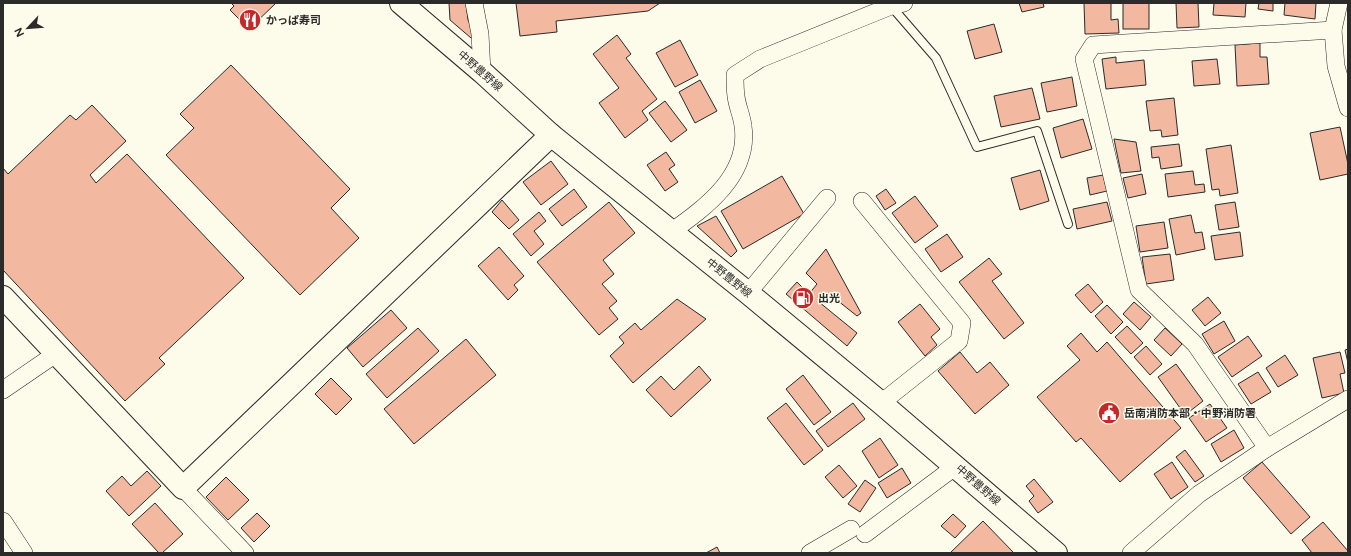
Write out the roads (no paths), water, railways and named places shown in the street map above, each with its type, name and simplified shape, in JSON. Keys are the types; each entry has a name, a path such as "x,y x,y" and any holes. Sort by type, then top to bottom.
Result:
{"main road":[{"name":"中野豊野線","path":"401,3 482,72 551,135 882,403 1056,553"},
{"path":"3,297 183,488 551,135"}],"street":[{"path":"474,3 480,34 482,72"},
{"path":"1339,3 1333,30 1336,66 1348,108"},
{"path":"671,232 717,196 733,173 744,147 743,126 736,97 735,75 760,59 897,5"},
{"path":"1267,448 1195,344 1139,290 1084,59 1093,46 1333,30"},
{"path":"748,293 827,198"},
{"path":"862,201 962,323 959,341 882,403"},
{"path":"3,390 57,353"},
{"path":"1132,553 1199,494 1267,448 1348,399"},
{"path":"810,553 858,531 956,466"},
{"path":"183,488 245,553"},
{"path":"3,521 24,553"}],"lane":[{"path":"897,5 936,58 977,147 1037,131 1068,224"}],"place":[{"name":"かっぱ寿司","path":"250,20"},
{"name":"出光","path":"803,298"},
{"name":"岳南消防本部・中野消防署","path":"1109,413"}]}
